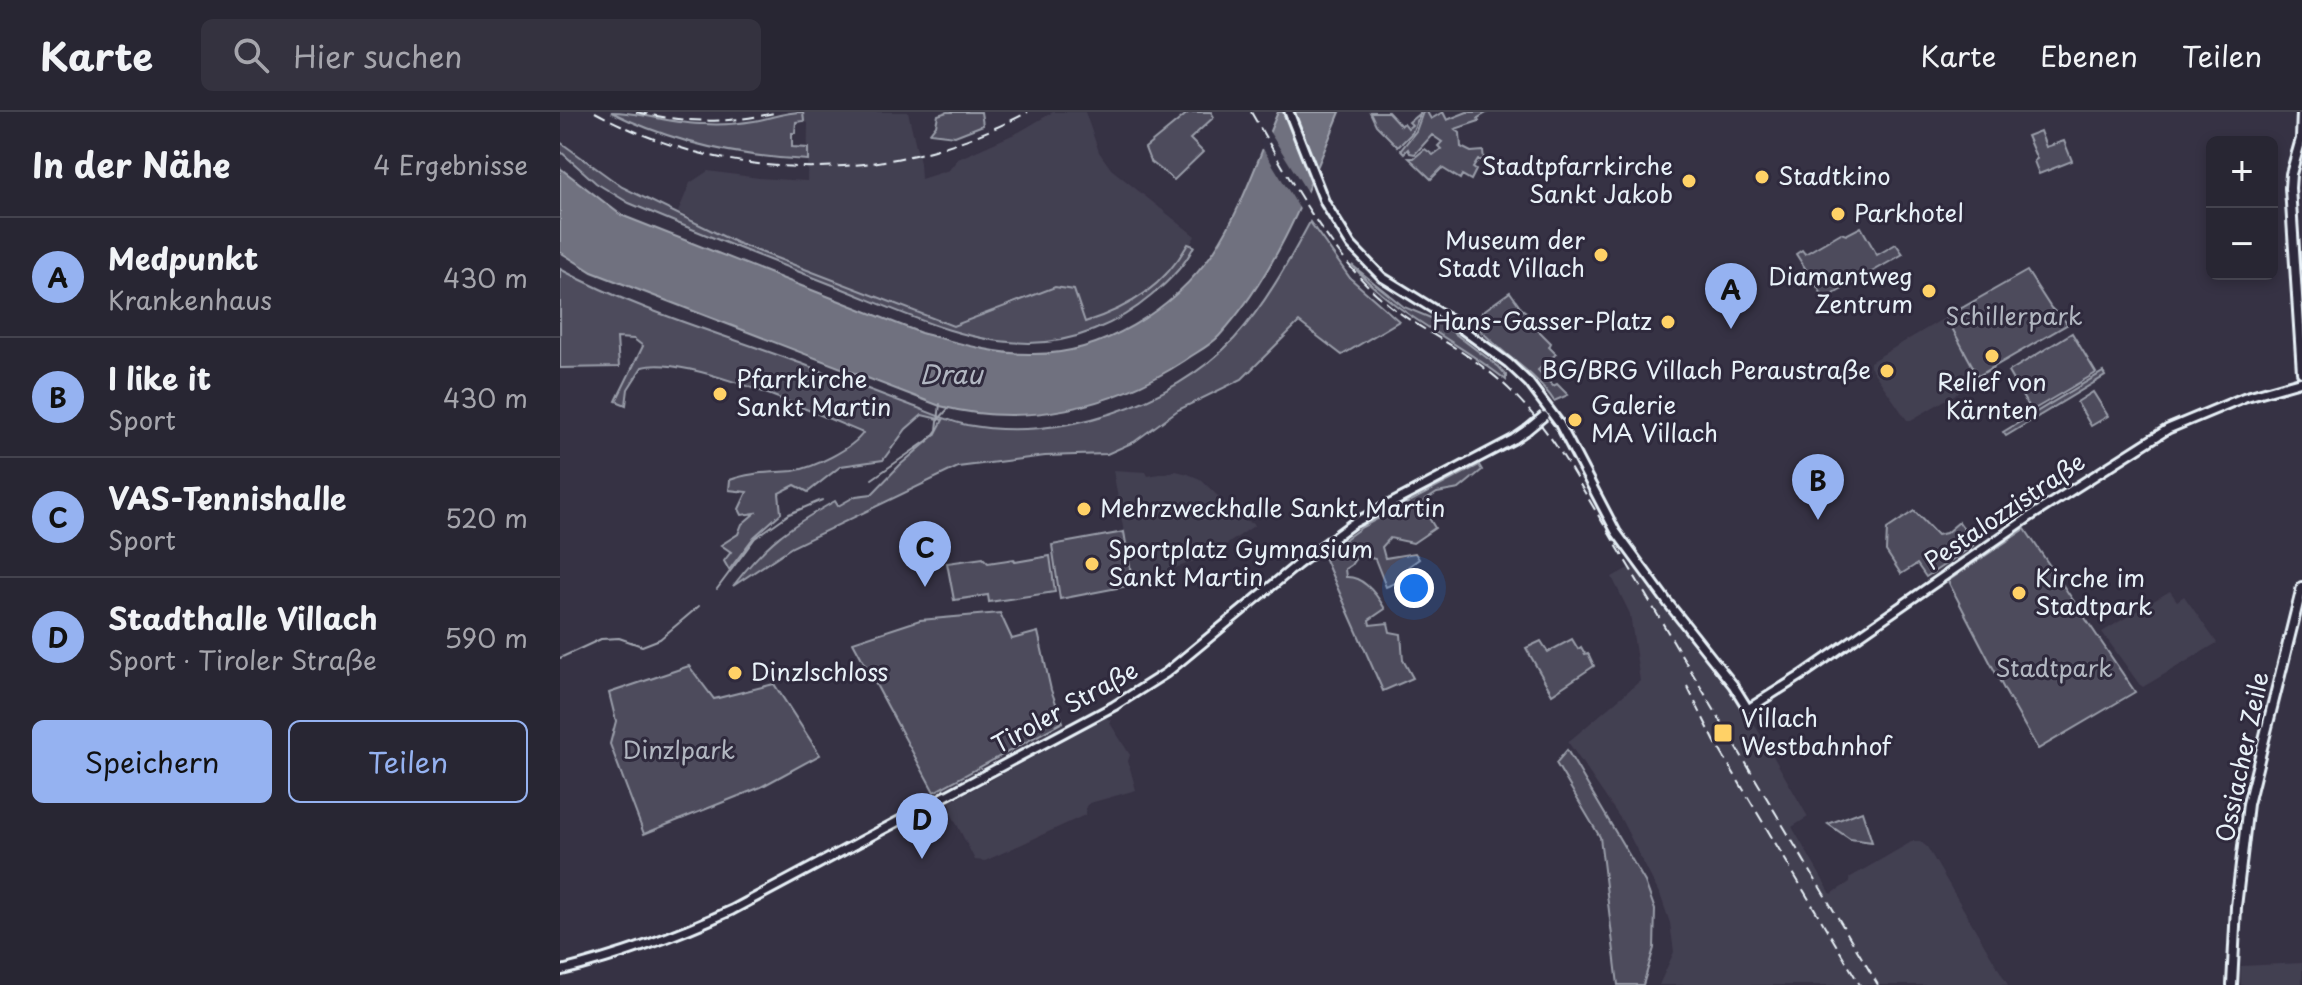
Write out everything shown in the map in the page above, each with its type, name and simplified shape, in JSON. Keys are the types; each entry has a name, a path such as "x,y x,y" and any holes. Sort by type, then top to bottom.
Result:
{"main road":[{"path":"1289,112 1325,203 1351,245 1374,271 1394,287 1440,313 1508,363 1529,383 1548,415"},
{"path":"2301,114 2301,139 2290,188 2299,281 2302,372"},
{"name":"Pestalozzistraße","path":"1548,415 1616,532 1748,709 2031,516 2168,429 2245,397 2302,381"},
{"name":"Tiroler Straße","path":"560,971 629,952 732,910 1090,719 1166,673 1352,524 1514,439 1548,415"},
{"name":"Ossiacher Zeile","path":"2232,985 2236,907 2248,804 2302,587"}],"shaded area":[{"path":"803,112 908,112 921,179 949,170 958,159 1019,132 1053,112 1085,112 1099,152 1111,169 1195,236 1178,268 1148,295 1104,322 954,326 737,243 678,212 690,183 708,171 807,181 808,123 804,121"},
{"path":"1946,317 1978,376 1971,380 1973,384 1907,420 1870,367 1870,362"},
{"path":"1113,470 1146,472 1148,476 1176,471 1188,474 1200,479 1240,517 1255,525 1213,554 1133,584"},
{"name":"Villach Westbahnhof","path":"1634,565 1745,709 1765,742 1808,817 1792,827 1831,894 1850,882 1849,878 1913,841 1920,841 1927,847 2008,985 1659,985 1674,952 1670,923 1661,897 1622,821 1568,742 1640,681 1630,614 1612,577"},
{"path":"2170,591 2177,601 2184,596 2217,643 2143,687 2102,632"},
{"path":"1106,718 1111,720 1130,755 1128,761 1136,790 1090,803 1086,806 1085,815 985,861 975,860 950,811 950,802"},
{"path":"2302,963 2302,985 2241,985 2241,966"}],"green space":[{"path":"611,112 716,124 803,112 804,121 796,122 795,133 792,133 792,147 808,148 808,160 757,156 682,140"},
{"path":"981,112 983,125 955,136 930,133 938,115"},
{"path":"1189,112 1211,112 1214,117 1190,139 1203,152 1174,180 1150,161 1145,148"},
{"path":"1370,112 1388,112 1401,126 1404,123 1408,128 1412,125 1409,122 1421,112 1412,133 1398,147 1376,125"},
{"path":"1423,112 1427,112 1431,119 1443,112 1447,120 1467,112 1488,112 1478,118 1479,121 1455,129 1460,133 1461,147 1471,152 1483,151 1484,160 1478,160 1471,180 1462,175 1460,179 1442,168 1431,179 1409,158 1414,158 1425,149 1433,155 1441,149 1438,146 1442,142 1432,135 1415,154 1408,149 1404,153 1401,150 1416,131"},
{"path":"2040,131 2046,147 2064,141 2072,161 2039,174 2034,161 2037,159 2027,136"},
{"path":"560,142 622,187 737,243 953,326 1055,287 1074,290 1085,322 1145,293 1168,272 1188,244 1194,246 1181,267 1157,291 1124,315 1094,330 1046,342 1004,342 979,338 908,315 629,203 596,183 560,151"},
{"path":"1310,222 1350,278 1399,321 1342,355 1299,322 1242,379 1178,410 1134,442 1107,454 1045,456 958,467 792,547 733,586 768,547 804,519 835,501 838,506 856,496 872,494 935,435 943,420 922,415 906,429 883,460 841,466 808,492 795,485 779,493 781,513 754,537 729,570 724,561 731,552 721,545 738,534 742,524 755,513 742,515 739,509 747,492 729,490 730,480 811,466 841,451 863,433 720,377 663,365 642,367 628,389 626,405 616,401 643,346 634,339 617,338 619,367 560,368 560,269 647,308 953,421 1002,429 1075,423 1111,414 1146,400 1208,363 1234,339 1256,312"},
{"path":"1861,227 1877,255 1896,244 1903,254 1825,299 1796,254 1802,250 1805,254 1841,233 1846,235"},
{"path":"1352,265 1404,307 1438,321 1499,367 1506,380 1406,313"},
{"name":"Schillerpark","path":"2027,271 2051,308 2068,324 1978,376 1946,317"},
{"path":"1510,292 1522,309 1537,320 1534,326 1551,343 1549,347 1556,354 1538,370 1553,386 1557,384 1568,395 1554,401 1537,380 1478,327 1482,312"},
{"path":"2072,333 2096,373 2031,411 2008,372"},
{"path":"2103,372 2105,376 2006,436 2003,432"},
{"path":"2093,392 2108,416 2091,426 2077,402"},
{"path":"1479,465 1482,470 1459,489 1437,493 1423,502 1423,508 1435,528 1413,543 1390,538 1382,547 1385,558 1415,553 1419,559 1404,570 1402,580 1386,587 1375,559 1358,555 1345,569 1346,577 1364,583 1385,609 1369,620 1370,625 1388,623 1390,632 1401,634 1403,660 1413,678 1383,691 1323,555 1362,527"},
{"path":"1914,511 1937,535 1946,533 1959,522 1973,541 1973,546 1926,577 1917,564 1901,574 1886,551 1887,529"},
{"name":"Stadtpark","path":"2025,529 2135,692 2038,749 1948,581"},
{"name":"Sportplatz Gymnasium Sankt Martin","path":"1124,532 1133,585 1060,599 1052,545"},
{"path":"1050,556 1055,592 989,602 988,595 954,600 947,563 983,558 988,563 1014,559 1015,562"},
{"path":"1000,613 1012,639 1038,632 1051,690 1063,722 934,792 853,642 920,620"},
{"path":"1572,639 1578,649 1581,647 1585,654 1588,653 1594,666 1552,694 1526,648 1541,641 1548,652"},
{"name":"Dinzlpark","path":"689,666 714,699 774,684 820,755 761,787 644,834 610,744 616,721 609,693"},
{"path":"1567,750 1645,882 1655,910 1654,948 1643,985 1618,985 1600,837 1556,763"},
{"path":"1862,811 1872,842 1850,839 1828,824"}],"water":[{"name":"Drau","path":"1278,112 1340,112 1289,230 1239,312 1211,343 1156,377 1097,402 1066,409 1003,415 940,406 592,272 560,252 560,168 621,215 921,333 1001,352 1056,353 1108,338 1133,325 1178,292 1197,272 1214,251 1233,218"}],"pier":[{"path":"1267,128 1309,195 1301,211 1260,144"}],"waterway":[{"path":"872,479 931,438 937,430 940,404"},
{"path":"939,419 948,409"},
{"path":"717,589 755,538 789,514 822,500"},
{"path":"560,658 601,639 619,638 642,646 660,639 699,606"}],"railway":[{"path":"595,112 647,136 701,153 756,164 811,167 867,164 922,153 976,136 1028,112"},
{"path":"636,112 707,121 743,119 778,112"},
{"path":"1251,112 1309,210 1361,279 1400,314 1496,377 1545,430 1878,985"},
{"path":"1687,686 1715,742 1860,985"}],"place":[{"name":"Stadtkino","path":"1762,177"},
{"name":"Stadtpfarrkirche Sankt Jakob","path":"1689,181"},
{"name":"Parkhotel","path":"1838,214"},
{"name":"Museum der Stadt Villach","path":"1601,255"},
{"name":"Diamantweg Zentrum","path":"1929,291"},
{"name":"Hans-Gasser-Platz","path":"1668,322"},
{"name":"Medpunkt","path":"1731,329"},
{"name":"Relief von Kärnten","path":"1992,356"},
{"name":"BG/BRG Villach Peraustraße","path":"1887,371"},
{"name":"Pfarrkirche Sankt Martin","path":"720,394"},
{"name":"Galerie MA Villach","path":"1575,420"},
{"name":"Mehrzweckhalle Sankt Martin","path":"1084,509"},
{"name":"I like it","path":"1818,520"},
{"name":"Sportplatz Gymnasium Sankt Martin","path":"1092,564"},
{"name":"VAS-Tennishalle","path":"925,587"},
{"name":"Kirche im Stadtpark","path":"2019,593"},
{"name":"Dinzlschloss","path":"735,673"},
{"name":"Villach Westbahnhof","path":"1723,733"},
{"name":"Stadthalle Villach","path":"922,859"}]}
